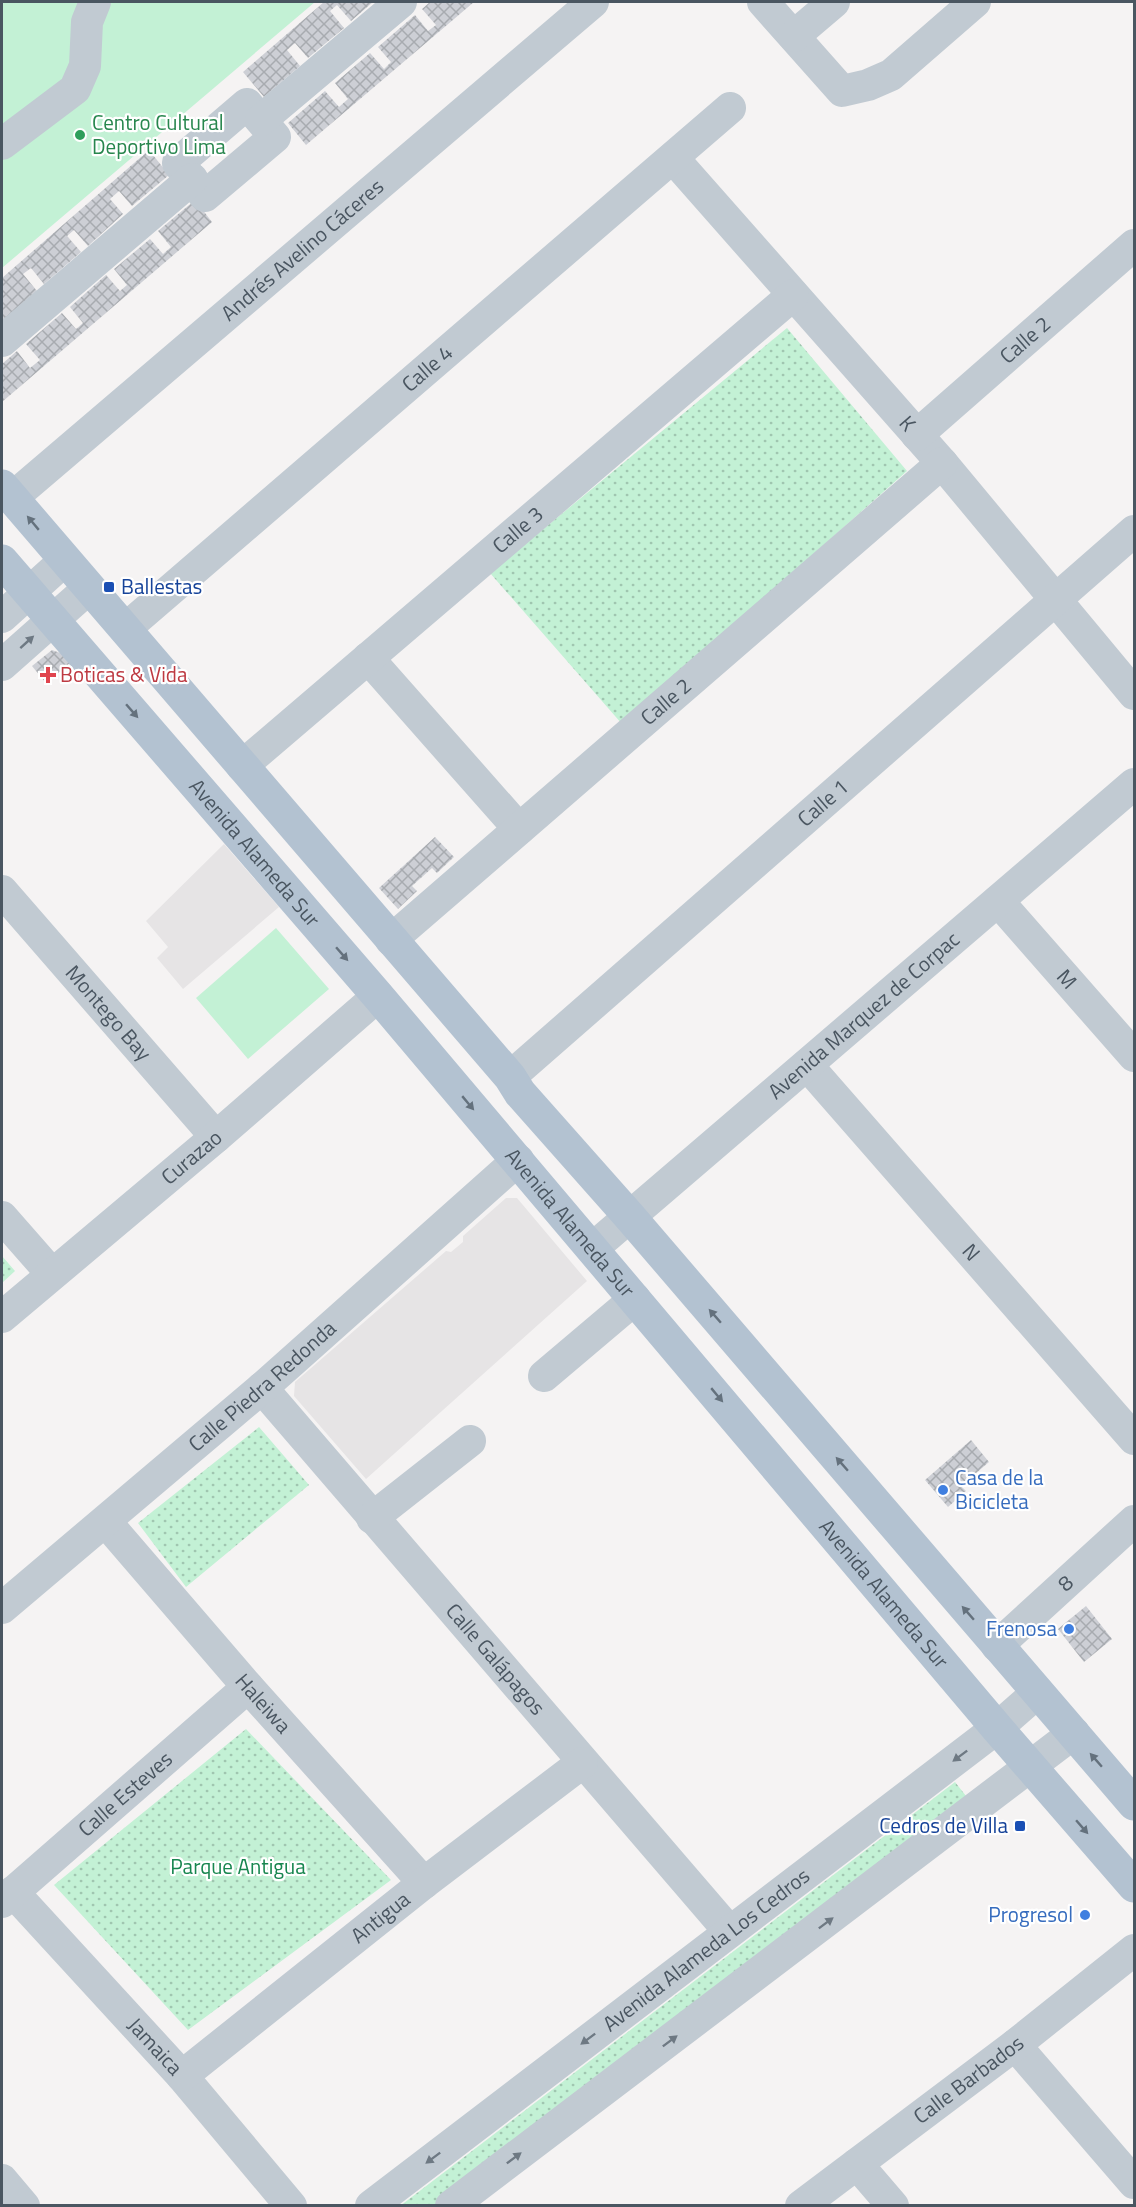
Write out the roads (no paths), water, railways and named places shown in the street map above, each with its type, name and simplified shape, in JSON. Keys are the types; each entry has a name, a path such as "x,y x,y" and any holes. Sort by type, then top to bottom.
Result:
{"main road":[{"path":"7,492 510,1077 520,1092 1134,1804"},
{"name":"Avenida Alameda Sur","path":"2,561 378,996 1030,1767 1134,1886"}],"street":[{"path":"2,144 75,89 86,66 87,22 95,2"},
{"path":"261,120 400,2"},
{"name":"Andrés Avelino Cáceres","path":"7,492 593,2"},
{"path":"763,2 842,91 868,85 891,75 975,2"},
{"path":"794,36 834,2"},
{"path":"247,104 275,137 205,196 192,179 178,163 247,104"},
{"name":"Calle 4","path":"125,629 730,108"},
{"name":"K","path":"673,158 942,463 1134,694"},
{"path":"2,341 192,179"},
{"name":"Calle 2","path":"917,435 1134,245"},
{"name":"Calle 3","path":"242,766 793,295"},
{"name":"Calle 2","path":"391,940 942,463"},
{"name":"Calle 1","path":"510,1077 1134,531"},
{"path":"2,617 65,560"},
{"path":"2,665 89,588"},
{"path":"368,658 519,829"},
{"name":"Avenida Marquez de Corpac","path":"593,1248 1134,784"},
{"name":"Montego Bay","path":"2,891 216,1137"},
{"name":"M","path":"998,901 1134,1056"},
{"name":"Curazao","path":"2,1317 216,1137 378,996"},
{"name":"N","path":"807,1065 1134,1439"},
{"name":"Calle Piedra Redonda","path":"2,1608 262,1388 518,1160"},
{"path":"2,1217 52,1274"},
{"path":"544,1376 635,1299"},
{"name":"Calle Galápagos","path":"262,1388 582,1763 729,1931"},
{"path":"372,1518 470,1441"},
{"name":"8","path":"997,1646 1134,1521"},
{"name":"Haleiwa","path":"106,1522 424,1883"},
{"name":"Calle Esteves","path":"7,1897 249,1687"},
{"name":"Avenida Alameda Los Cedros","path":"371,2205 997,1728 1038,1692"},
{"path":"451,2205 1074,1733"},
{"name":"Antigua","path":"182,2076 424,1883 582,1763"},
{"name":"Jamaica","path":"7,1897 182,2076 291,2205"},
{"name":"Calle Barbados","path":"801,2205 1015,2045 1134,1950"},
{"path":"1015,2045 1134,2183"},
{"path":"857,2164 892,2205"},
{"path":"2,2180 24,2205"}],"place":[{"name":"Centro Cultural Deportivo Lima","path":"80,135"},
{"name":"Ballestas","path":"109,587"},
{"name":"Boticas & Vida","path":"48,675"},
{"name":"Casa de la Bicicleta","path":"943,1490"},
{"name":"Frenosa","path":"1069,1629"},
{"name":"Cedros de Villa","path":"1020,1826"},
{"name":"Progresol","path":"1085,1915"}],"park label":[{"name":"Parque Antigua","path":"238,1867"}]}
